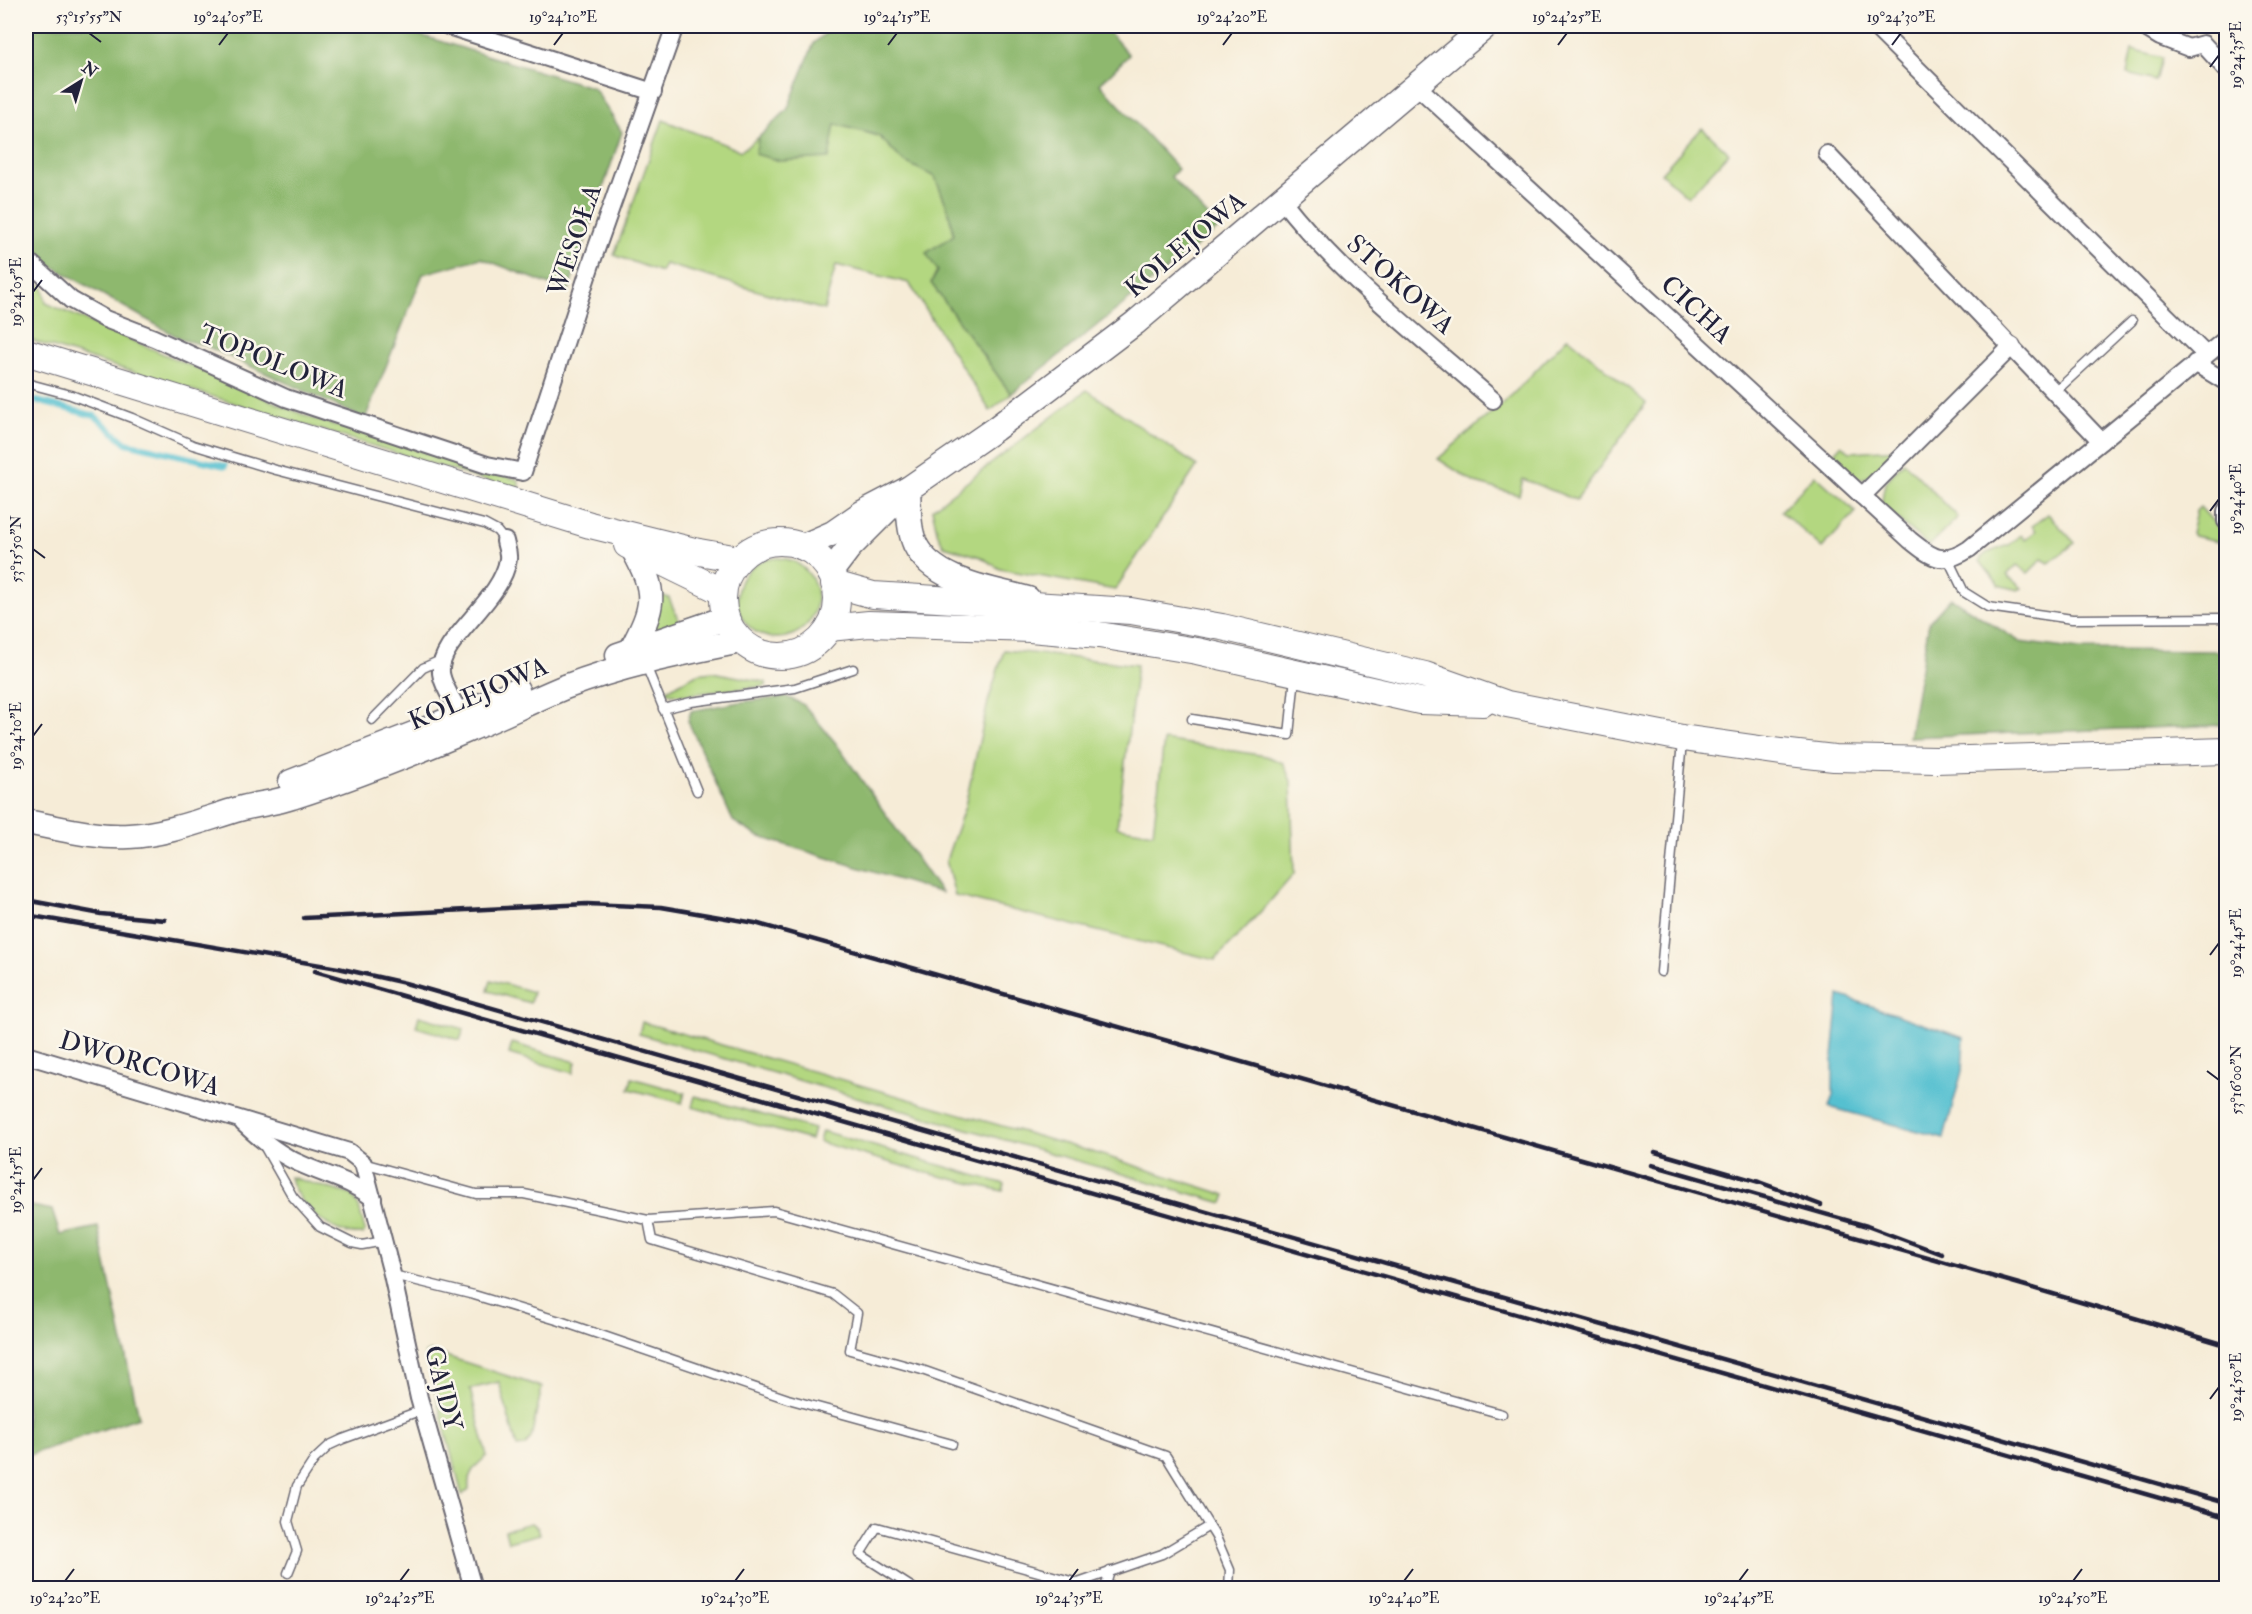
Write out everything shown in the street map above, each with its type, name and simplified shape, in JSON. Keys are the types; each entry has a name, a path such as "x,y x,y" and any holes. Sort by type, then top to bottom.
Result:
{"main road":[{"path":"26,352 590,525 699,552 739,559"},
{"path":"590,525 723,592"},
{"path":"785,543 801,547 823,562 832,579 837,599 835,614 829,628 818,641 804,651 788,656 771,656 755,651 741,641 726,618 723,592 728,574 739,559 753,549 768,544 785,543"},
{"path":"832,579 873,595 1048,604 1131,611 1222,627 1425,675 1507,704 1682,738 1781,753 1870,759 1936,760 2226,751"},
{"path":"829,628 869,624 1030,629 1099,635 1197,651 1420,701 1507,704"}],"street":[{"path":"448,26 482,30 653,92"},
{"name":"WESOŁA","path":"523,472 591,264 675,26"},
{"path":"1874,26 2200,359 2226,382"},
{"path":"2142,26 2160,37 2189,48 2203,44 2226,69"},
{"name":"KOLEJOWA","path":"801,547 833,533 862,513 908,489 995,429 1135,323 1417,86 1480,27"},
{"name":"CICHA","path":"1417,86 1862,496 1925,552 1937,558 1948,559"},
{"path":"1827,153 2101,441"},
{"name":"STOKOWA","path":"1282,200 1302,225 1361,286 1493,400"},
{"name":"TOPOLOWA","path":"26,259 71,300 105,320 154,338 286,398 487,465 523,472"},
{"path":"1948,559 1969,549 2226,339"},
{"path":"1862,496 2012,346"},
{"path":"908,489 911,531 915,544 936,569 952,578 1048,604"},
{"name":"KOLEJOWA","path":"832,579 849,548 908,489"},
{"path":"2226,511 2226,521"},
{"path":"465,722 441,672 451,644 488,600 504,576 508,556 505,541"},
{"path":"632,547 646,573 650,606 638,657"},
{"name":"KOLEJOWA","path":"26,822 80,832 126,836 159,833 192,825 241,808 290,798 332,774 465,722 566,687 726,618"},
{"name":"KOLEJOWA","path":"638,657 741,641"},
{"name":"DWORCOWA","path":"26,1055 349,1152 363,1163"},
{"name":"DWORCOWA","path":"239,1120 258,1137 291,1159 345,1180 373,1198"},
{"path":"363,1163 373,1198"},
{"name":"GAJDY","path":"373,1198 422,1410 473,1588"}],"lane":[{"path":"2055,392 2132,321"},
{"path":"26,392 26,383 71,395 132,418 193,445 276,470 484,524 497,531 505,541"},
{"path":"1948,559 1964,592 1978,603 1988,607 2072,620 2226,618"},
{"path":"638,657 663,709 697,791"},
{"path":"372,720 423,668 444,659"},
{"path":"663,709 691,702 795,688 853,669"},
{"path":"1192,720 1289,735 1296,674"},
{"path":"1660,972 1682,738"},
{"path":"258,1137 293,1197 320,1227 352,1243 362,1245 384,1241"},
{"path":"363,1163 476,1194 524,1194 648,1220 774,1211 1502,1414"},
{"path":"648,1220 652,1240 833,1294 857,1313 850,1350 922,1370 1166,1456 1209,1526 1230,1570 1229,1588"},
{"path":"392,1275 474,1294 788,1399 952,1444"},
{"path":"288,1573 297,1551 288,1521 297,1486 314,1460 330,1445 422,1410"},
{"path":"913,1588 860,1554 877,1527 1078,1582 1162,1554 1209,1526"},
{"path":"1104,1588 1110,1571"}],"green space":[{"path":"26,26 390,26 594,88 622,132 568,292 481,258 423,274 365,419 204,345 183,340 41,260 26,243"},
{"path":"834,26 1104,26 1129,55 1100,84 1178,169 1171,177 1219,228 1011,394 931,283 938,271 926,253 954,235 948,209 935,177 903,161 879,136 835,124 829,158 780,161 755,154 759,137 787,110 814,43"},
{"path":"2132,50 2162,58 2156,81 2127,74"},
{"path":"663,120 741,151 759,137 756,154 834,124 879,136 903,161 935,177 948,209 954,235 931,283 1011,394 990,411 909,283 836,265 824,310 665,264 661,272 614,255"},
{"path":"1702,128 1729,153 1688,197 1661,173"},
{"path":"26,273 43,288 46,303 311,418 519,480 519,491 26,339"},
{"path":"1568,337 1646,403 1576,500 1523,479 1519,495 1475,483 1438,459 1513,394"},
{"path":"1087,390 1197,466 1115,590 1000,569 981,557 944,546 938,535 932,509"},
{"path":"1841,445 1850,452 1899,449 1878,471 1865,478 1859,478 1846,472 1830,457"},
{"path":"1904,462 1958,517 1929,546 1882,506 1883,491 1887,481"},
{"path":"1815,475 1856,512 1822,548 1781,511"},
{"path":"2200,507 2224,534 2223,542 2194,536 2191,533 2196,511"},
{"path":"2048,514 2075,543 2049,563 2042,559 2028,573 2017,565 2007,575 2022,588 2018,590 1999,585 1980,561 1981,558 1987,553 2009,545 2021,535 2025,540 2036,531 2032,526"},
{"path":"777,558 792,561 805,570 814,583 817,598 814,613 805,626 792,635 777,638 762,635 749,626 740,613 737,598 740,583 749,570 762,561"},
{"path":"658,594 669,598 682,628 652,634"},
{"path":"1951,598 2020,642 2080,650 2226,651 2226,725 1909,737 1929,622"},
{"path":"1004,650 1137,665 1117,827 1153,833 1164,740 1266,756 1283,763 1291,781 1294,874 1215,960 955,896 946,860 965,806 988,702"},
{"path":"712,672 766,682 766,686 682,695 667,693 667,690 697,674"},
{"path":"787,697 804,705 835,742 941,893 757,836 733,821 688,721 691,711 740,702"},
{"path":"491,980 533,992 530,1003 488,991"},
{"path":"419,1016 464,1029 460,1040 416,1027"},
{"path":"642,1022 1099,1154 1226,1195 1223,1203 639,1034"},
{"path":"512,1043 576,1062 573,1073 509,1054"},
{"path":"632,1078 685,1093 682,1103 629,1089"},
{"path":"695,1096 814,1129 811,1140 692,1107"},
{"path":"822,1131 1005,1184 1003,1191 923,1172 819,1142"},
{"path":"290,1177 352,1195 359,1207 365,1231 363,1234 340,1231 318,1218 300,1198"},
{"path":"26,1205 52,1210 60,1235 98,1227 139,1417 26,1456"},
{"path":"430,1351 542,1387 531,1438 525,1446 517,1447 499,1382 470,1389 487,1456 473,1470 469,1478 469,1489 462,1495 425,1353"},
{"path":"531,1523 538,1527 540,1534 508,1542 505,1530"}],"water":[{"path":"1839,995 1964,1038 1962,1071 1944,1138 1829,1107 1833,1095 1833,1057"}],"waterway":[{"path":"37,401 95,416 126,443 225,466"}],"railway":[{"path":"26,900 101,914 165,920"},
{"path":"304,918 587,904 661,907 755,923 2226,1345"},
{"path":"26,915 338,968 405,983 2226,1503"},
{"path":"315,971 2226,1517"},
{"path":"1655,1152 1759,1182 1821,1205"},
{"path":"1652,1165 1867,1226 1942,1254"}]}
